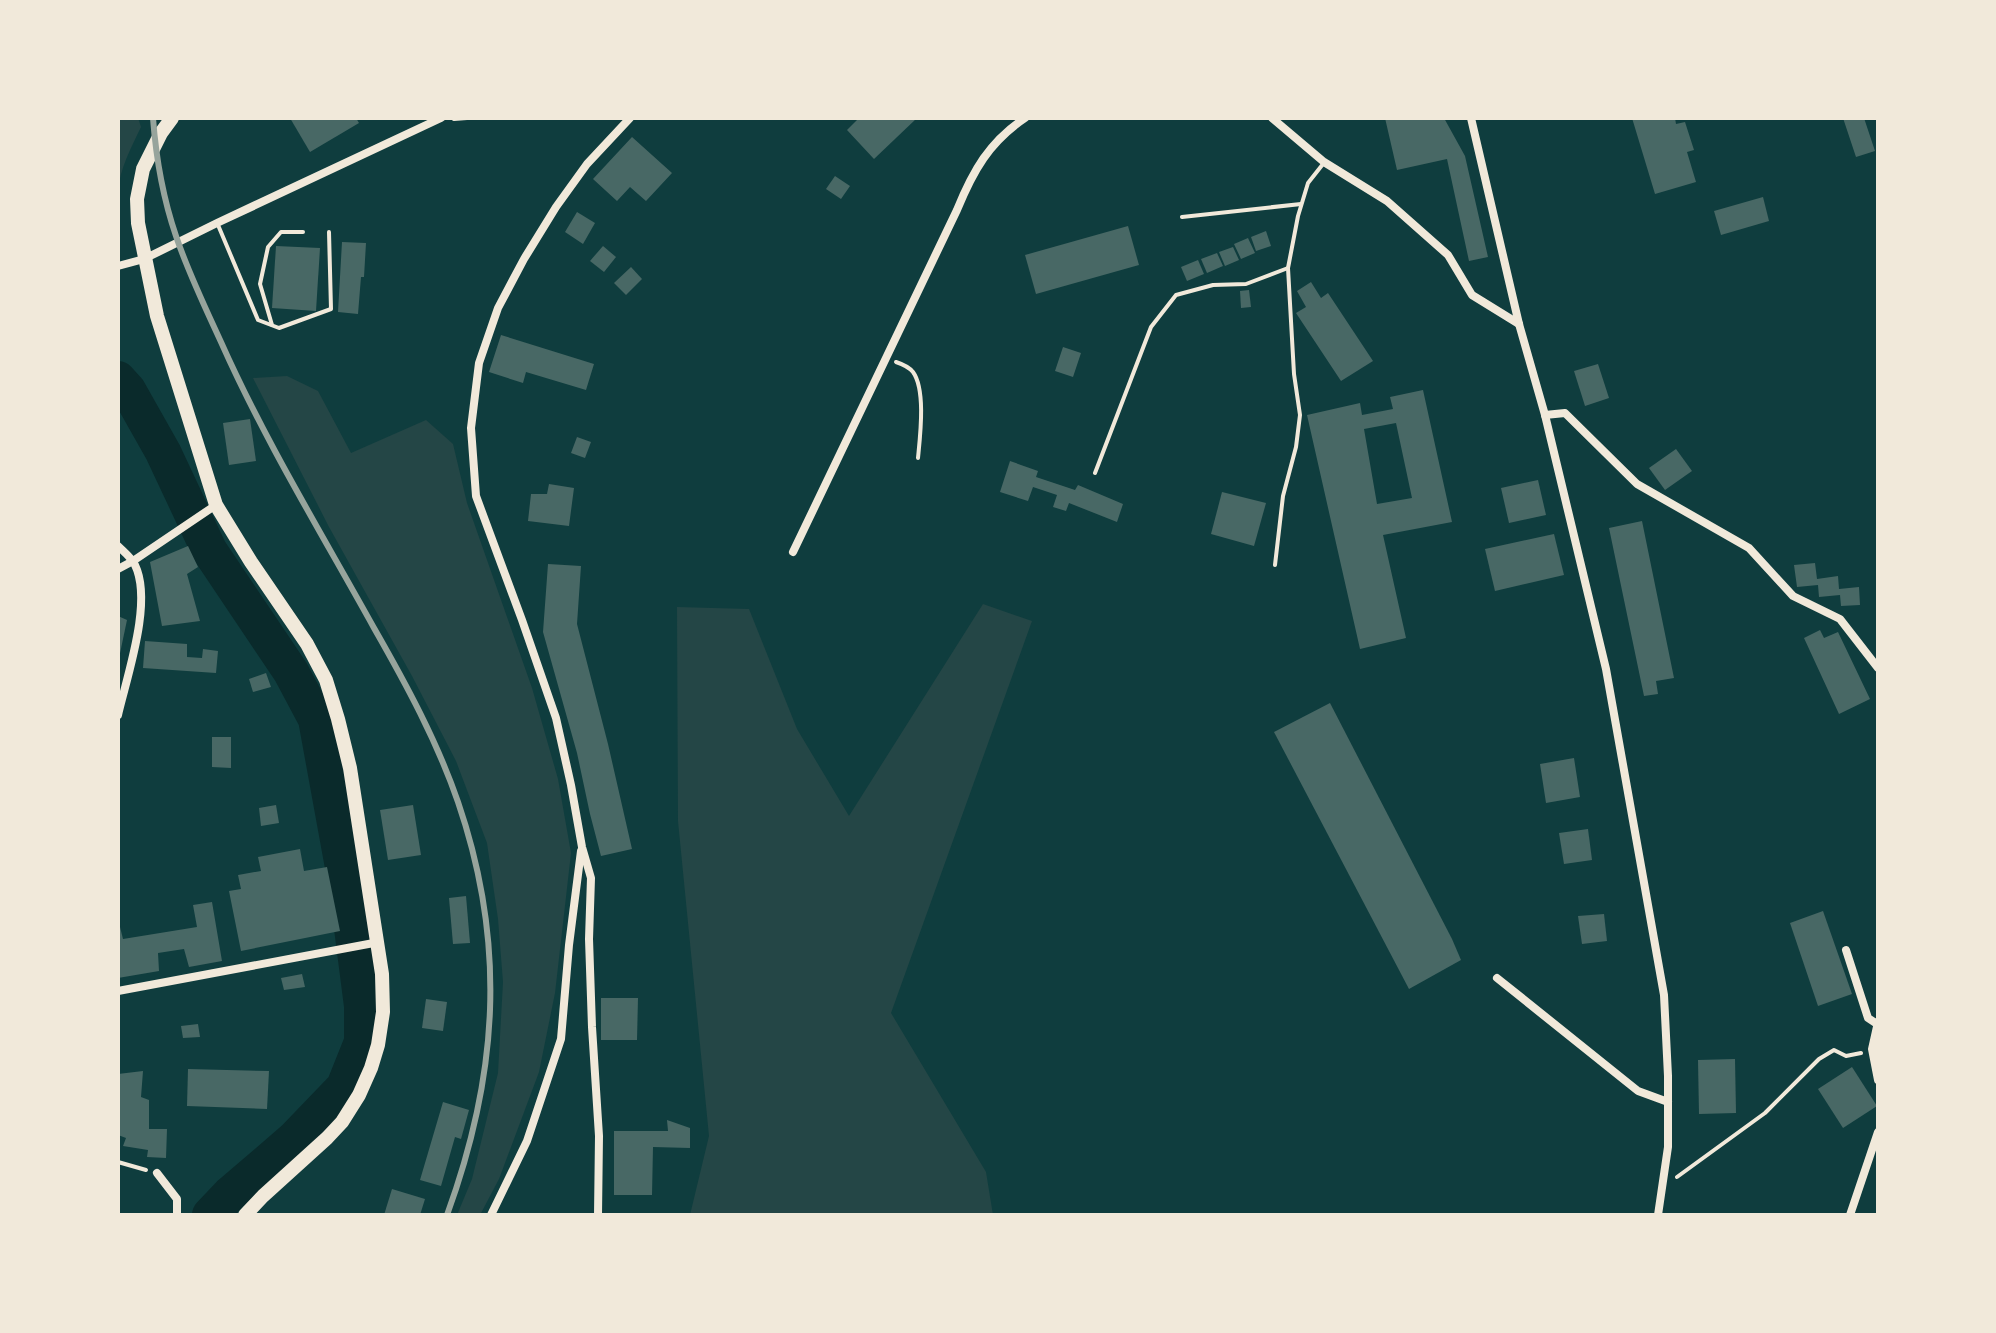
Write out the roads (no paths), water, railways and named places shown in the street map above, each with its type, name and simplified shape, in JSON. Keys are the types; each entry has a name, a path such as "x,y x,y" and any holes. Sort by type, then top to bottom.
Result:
{"main road":[{"path":"172,118 143,169 137,199 144,259 157,316 210,508 307,644 326,680 350,768 371,944 382,974 383,1012 378,1045 359,1095 342,1122 327,1138 245,1215"}],"street":[{"path":"118,266 144,259 441,118"},
{"path":"598,1215 599,1136 589,939 591,878 556,718 476,496 471,428 479,363 498,308 556,207 587,164 630,118"},
{"path":"793,552 969,180 986,153 1025,118"},
{"path":"1272,118 1324,162 1387,201 1448,255 1472,295 1519,324"},
{"path":"1471,118 1519,324 1545,415 1606,669 1664,995 1668,1147 1658,1215"},
{"path":"1545,415 1565,413 1637,484 1749,548 1793,596 1840,619 1878,668"},
{"path":"118,569 210,508"},
{"path":"118,546 133,561 138,574 141,618 118,715"},
{"path":"491,1215 527,1141 561,1039 582,847"},
{"path":"118,991 371,944"},
{"path":"1846,950 1868,1018 1878,1023 1872,1049 1878,1080"},
{"path":"1497,978 1638,1091 1668,1102"},
{"path":"1850,1215 1878,1132"},
{"path":"157,1173 177,1199 177,1215"}],"lane":[{"path":"1275,565 1283,496 1296,447 1300,415 1294,374 1288,268 1308,183 1324,162"},
{"path":"1182,217 1301,204"},
{"path":"217,223 258,320 279,328 331,309 329,232"},
{"path":"272,325 260,284 268,247 281,232 303,232"},
{"path":"1095,473 1151,327 1176,295 1213,285 1246,284 1288,268"}],"waterway":[{"path":"118,379 128,390 163,452 209,550 291,672 316,719 347,889 362,1006 362,1042 344,1087 294,1139 210,1215"}],"railway":[{"path":"153,118 167,207 197,289 275,451 420,713 450,779 474,855 490,959 490,1010 486,1061 477,1112 447,1215"}]}
